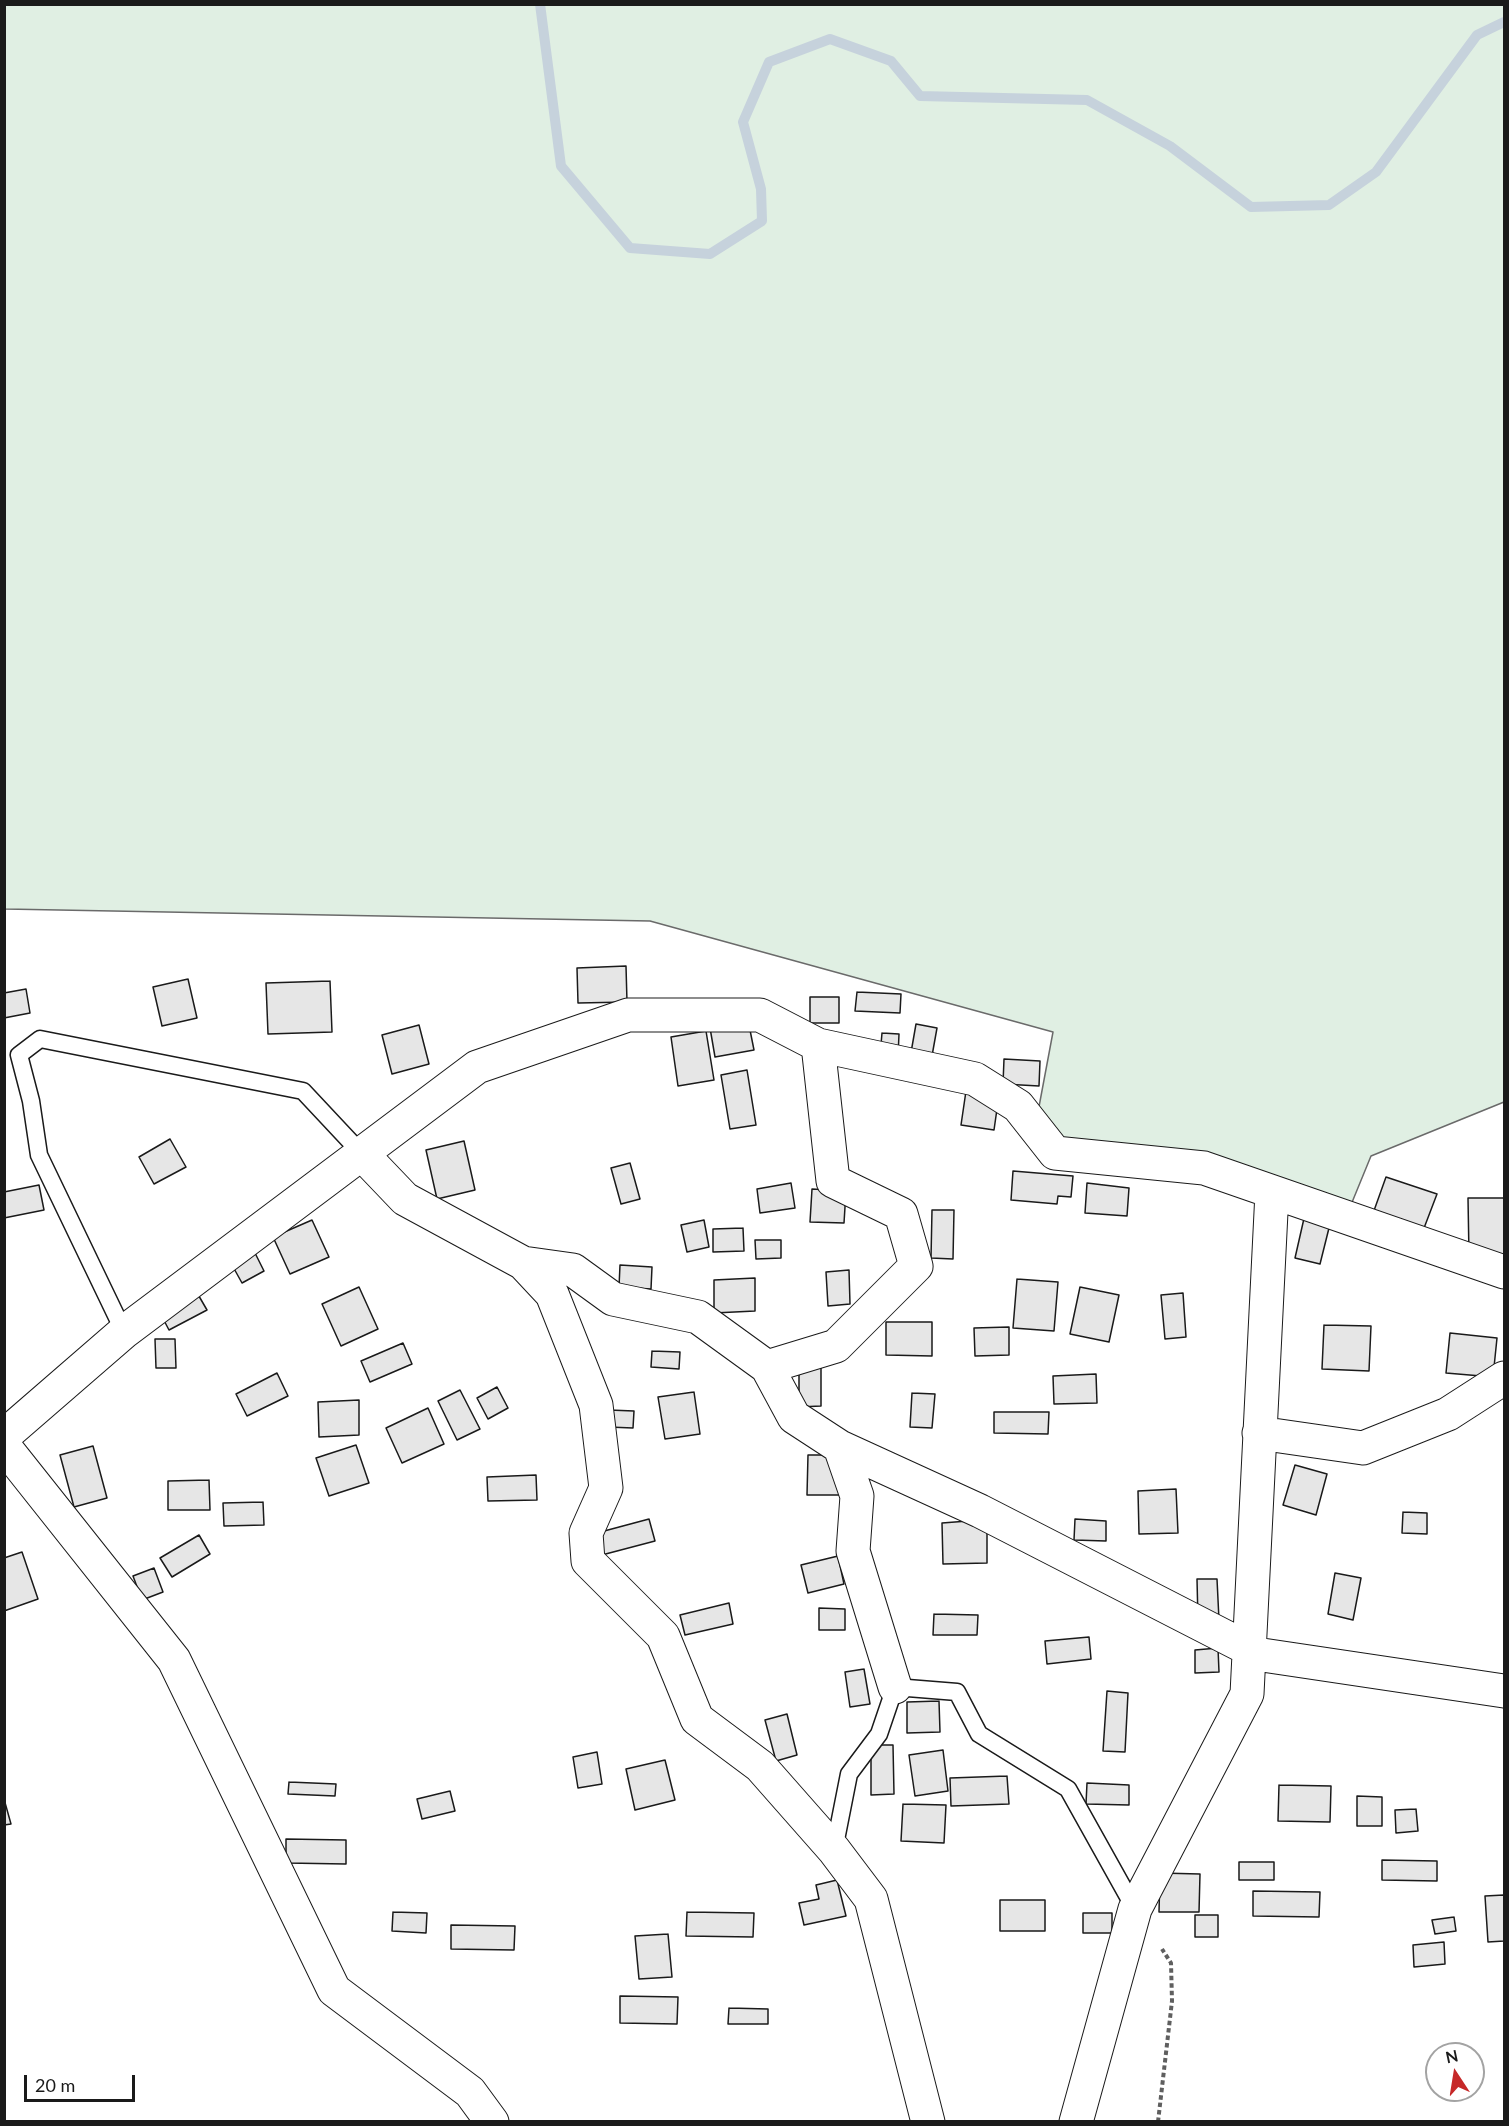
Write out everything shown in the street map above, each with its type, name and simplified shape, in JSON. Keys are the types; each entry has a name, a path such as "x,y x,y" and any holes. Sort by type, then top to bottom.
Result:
{"street":[{"path":"4,1436 124,1332 477,1067 628,1015 760,1015 818,1045 975,1079 1018,1106 1055,1154 1204,1168 1504,1272"},
{"path":"767,1367 836,1346 916,1266 902,1214 833,1181 818,1045"},
{"path":"362,1154 405,1198 524,1263 552,1294 596,1405 606,1488 586,1533 588,1561 663,1636 697,1719 760,1766 834,1850 871,1899 928,2121"},
{"path":"1076,2121 1135,1909 1247,1694 1272,1192"},
{"path":"524,1263 573,1270 613,1299 698,1317 767,1367 794,1417 840,1447 980,1511 1249,1651 1504,1691"},
{"path":"1259,1432 1363,1448 1448,1414 1504,1378"},
{"path":"4,1446 174,1660 334,1990 470,2092 492,2121"},
{"path":"840,1447 857,1496 853,1551 895,1687"}],"lane":[{"path":"124,1332 39,1155 31,1101 19,1055 40,1039 303,1091 362,1154"},
{"path":"834,1850 849,1774 879,1734 895,1687 957,1692 979,1734 1068,1789 1135,1909"}],"path":[{"path":"1135,1909 1171,1963 1173,2001 1158,2121"}],"green space":[{"path":"5,5 1504,5 1504,1102 1371,1156 1346,1217 1204,1168 1055,1153 1035,1128 1053,1032 650,921 5,909"}],"building":[{"path":"626,966 627,1002 578,1003 577,968"},
{"path":"188,979 197,1018 162,1026 153,987"},
{"path":"330,981 332,1032 268,1034 266,983"},
{"path":"26,989 30,1013 4,1018 4,993"},
{"path":"857,992 901,994 900,1013 855,1011"},
{"path":"810,997 839,997 839,1023 810,1023"},
{"path":"747,1015 754,1050 715,1057 709,1022"},
{"path":"916,1024 937,1028 930,1067 909,1064"},
{"path":"419,1025 429,1064 392,1074 382,1035"},
{"path":"706,1031 714,1080 678,1086 671,1037"},
{"path":"882,1033 899,1034 898,1057 880,1056"},
{"path":"1004,1059 1040,1061 1039,1086 1003,1084"},
{"path":"747,1070 756,1125 730,1129 721,1075"},
{"path":"966,1091 999,1095 994,1130 961,1125"},
{"path":"170,1139 186,1167 154,1184 139,1157"},
{"path":"464,1141 475,1190 437,1199 426,1150"},
{"path":"630,1163 640,1199 621,1204 611,1168"},
{"path":"1013,1171 1073,1176 1071,1197 1058,1196 1057,1204 1011,1200"},
{"path":"1386,1177 1437,1194 1421,1236 1371,1219"},
{"path":"791,1183 795,1208 760,1213 757,1189"},
{"path":"1087,1183 1129,1188 1127,1216 1085,1213"},
{"path":"39,1185 44,1210 4,1218 4,1192"},
{"path":"812,1189 846,1191 844,1223 810,1222"},
{"path":"1468,1198 1504,1198 1504,1256 1469,1256"},
{"path":"932,1210 954,1210 953,1259 931,1258"},
{"path":"1305,1214 1331,1220 1320,1264 1295,1258"},
{"path":"312,1220 329,1257 290,1274 273,1237"},
{"path":"704,1220 709,1247 687,1252 681,1225"},
{"path":"743,1228 744,1251 713,1252 713,1229"},
{"path":"755,1240 781,1240 781,1258 756,1259"},
{"path":"255,1253 264,1271 242,1283 232,1265"},
{"path":"620,1265 652,1267 651,1289 619,1287"},
{"path":"849,1270 850,1304 828,1306 826,1272"},
{"path":"755,1278 755,1311 714,1313 714,1280"},
{"path":"1017,1279 1058,1282 1054,1331 1013,1328"},
{"path":"359,1287 378,1329 341,1346 322,1304"},
{"path":"1080,1287 1119,1295 1109,1342 1070,1334"},
{"path":"196,1291 207,1310 169,1330 159,1311"},
{"path":"1183,1293 1186,1337 1165,1339 1161,1295"},
{"path":"886,1322 932,1322 932,1356 886,1355"},
{"path":"1324,1325 1371,1326 1369,1371 1322,1369"},
{"path":"1009,1327 1009,1355 975,1356 974,1328"},
{"path":"1450,1333 1497,1338 1493,1377 1446,1373"},
{"path":"155,1339 175,1339 176,1368 156,1368"},
{"path":"403,1343 412,1364 370,1382 361,1361"},
{"path":"652,1351 680,1352 679,1369 651,1367"},
{"path":"799,1364 821,1364 821,1406 799,1407"},
{"path":"277,1373 288,1396 247,1416 236,1394"},
{"path":"1096,1374 1097,1403 1054,1404 1053,1376"},
{"path":"497,1387 508,1408 488,1419 477,1398"},
{"path":"460,1390 480,1429 457,1440 438,1401"},
{"path":"694,1392 700,1434 665,1439 658,1397"},
{"path":"912,1393 935,1394 932,1428 910,1427"},
{"path":"359,1400 359,1435 319,1437 318,1402"},
{"path":"428,1408 444,1444 402,1463 386,1428"},
{"path":"609,1410 634,1411 633,1428 608,1427"},
{"path":"994,1412 1049,1412 1048,1434 994,1433"},
{"path":"356,1445 369,1483 329,1496 316,1458"},
{"path":"93,1446 107,1498 74,1507 60,1455"},
{"path":"808,1455 841,1455 840,1495 807,1495"},
{"path":"1295,1465 1327,1474 1316,1515 1283,1505"},
{"path":"536,1475 537,1500 488,1501 487,1477"},
{"path":"209,1480 210,1510 168,1510 168,1481"},
{"path":"1176,1489 1178,1533 1139,1534 1138,1491"},
{"path":"263,1502 264,1525 224,1526 223,1503"},
{"path":"1403,1512 1427,1513 1427,1534 1402,1533"},
{"path":"649,1519 655,1541 598,1556 593,1534"},
{"path":"1075,1519 1106,1521 1106,1541 1074,1540"},
{"path":"968,1521 987,1523 987,1563 943,1564 942,1523"},
{"path":"199,1535 210,1554 172,1577 160,1558"},
{"path":"22,1552 38,1599 4,1611 4,1558"},
{"path":"838,1556 844,1584 808,1593 801,1565"},
{"path":"154,1568 163,1592 142,1600 133,1576"},
{"path":"1335,1573 1361,1578 1353,1620 1328,1614"},
{"path":"1197,1579 1217,1579 1219,1620 1198,1621"},
{"path":"729,1603 733,1624 685,1635 680,1615"},
{"path":"819,1608 845,1609 845,1630 819,1630"},
{"path":"934,1614 978,1615 977,1635 933,1635"},
{"path":"1089,1637 1091,1659 1047,1664 1045,1641"},
{"path":"1218,1648 1219,1672 1195,1673 1195,1650"},
{"path":"864,1669 870,1704 850,1707 845,1672"},
{"path":"1107,1691 1128,1693 1125,1752 1103,1751"},
{"path":"939,1701 940,1732 907,1733 907,1702"},
{"path":"787,1714 797,1755 776,1761 765,1720"},
{"path":"871,1745 893,1745 894,1794 871,1795"},
{"path":"943,1750 948,1791 915,1796 909,1755"},
{"path":"597,1752 602,1784 578,1788 573,1757"},
{"path":"665,1760 675,1800 635,1810 626,1769"},
{"path":"1007,1776 1009,1804 951,1806 950,1778"},
{"path":"289,1782 336,1784 335,1796 288,1794"},
{"path":"1087,1783 1129,1785 1129,1805 1086,1804"},
{"path":"1279,1785 1331,1786 1330,1822 1278,1821"},
{"path":"450,1791 455,1811 422,1819 417,1799"},
{"path":"1357,1796 1382,1797 1382,1826 1357,1826"},
{"path":"4,1799 11,1824 4,1825"},
{"path":"903,1804 946,1805 944,1843 901,1841"},
{"path":"1416,1809 1418,1831 1396,1833 1395,1810"},
{"path":"286,1839 346,1840 346,1864 286,1863"},
{"path":"1382,1860 1437,1861 1437,1881 1382,1880"},
{"path":"1239,1862 1274,1862 1274,1880 1239,1880"},
{"path":"1160,1873 1200,1874 1199,1912 1159,1912"},
{"path":"837,1880 846,1916 804,1925 799,1903 819,1899 816,1885"},
{"path":"1253,1891 1320,1892 1319,1917 1253,1916"},
{"path":"1504,1895 1504,1941 1488,1942 1485,1896"},
{"path":"1000,1900 1045,1900 1045,1931 1000,1931"},
{"path":"393,1912 427,1913 426,1933 392,1931"},
{"path":"687,1912 754,1913 753,1937 686,1936"},
{"path":"1083,1913 1112,1913 1112,1933 1083,1933"},
{"path":"1195,1915 1218,1915 1218,1937 1195,1937"},
{"path":"1454,1917 1456,1931 1435,1934 1432,1920"},
{"path":"451,1925 515,1926 514,1950 451,1949"},
{"path":"668,1934 672,1977 639,1979 635,1936"},
{"path":"1444,1942 1445,1964 1414,1967 1413,1945"},
{"path":"620,1996 678,1997 677,2024 620,2023"},
{"path":"729,2008 768,2009 768,2024 728,2024"}],"waterway":[{"path":"540,4 561,166 630,248 710,254 762,221 761,189 743,122 769,62 830,39 891,61 920,96 1087,100 1170,146 1251,207 1329,205 1376,172 1477,35 1504,22"}]}
